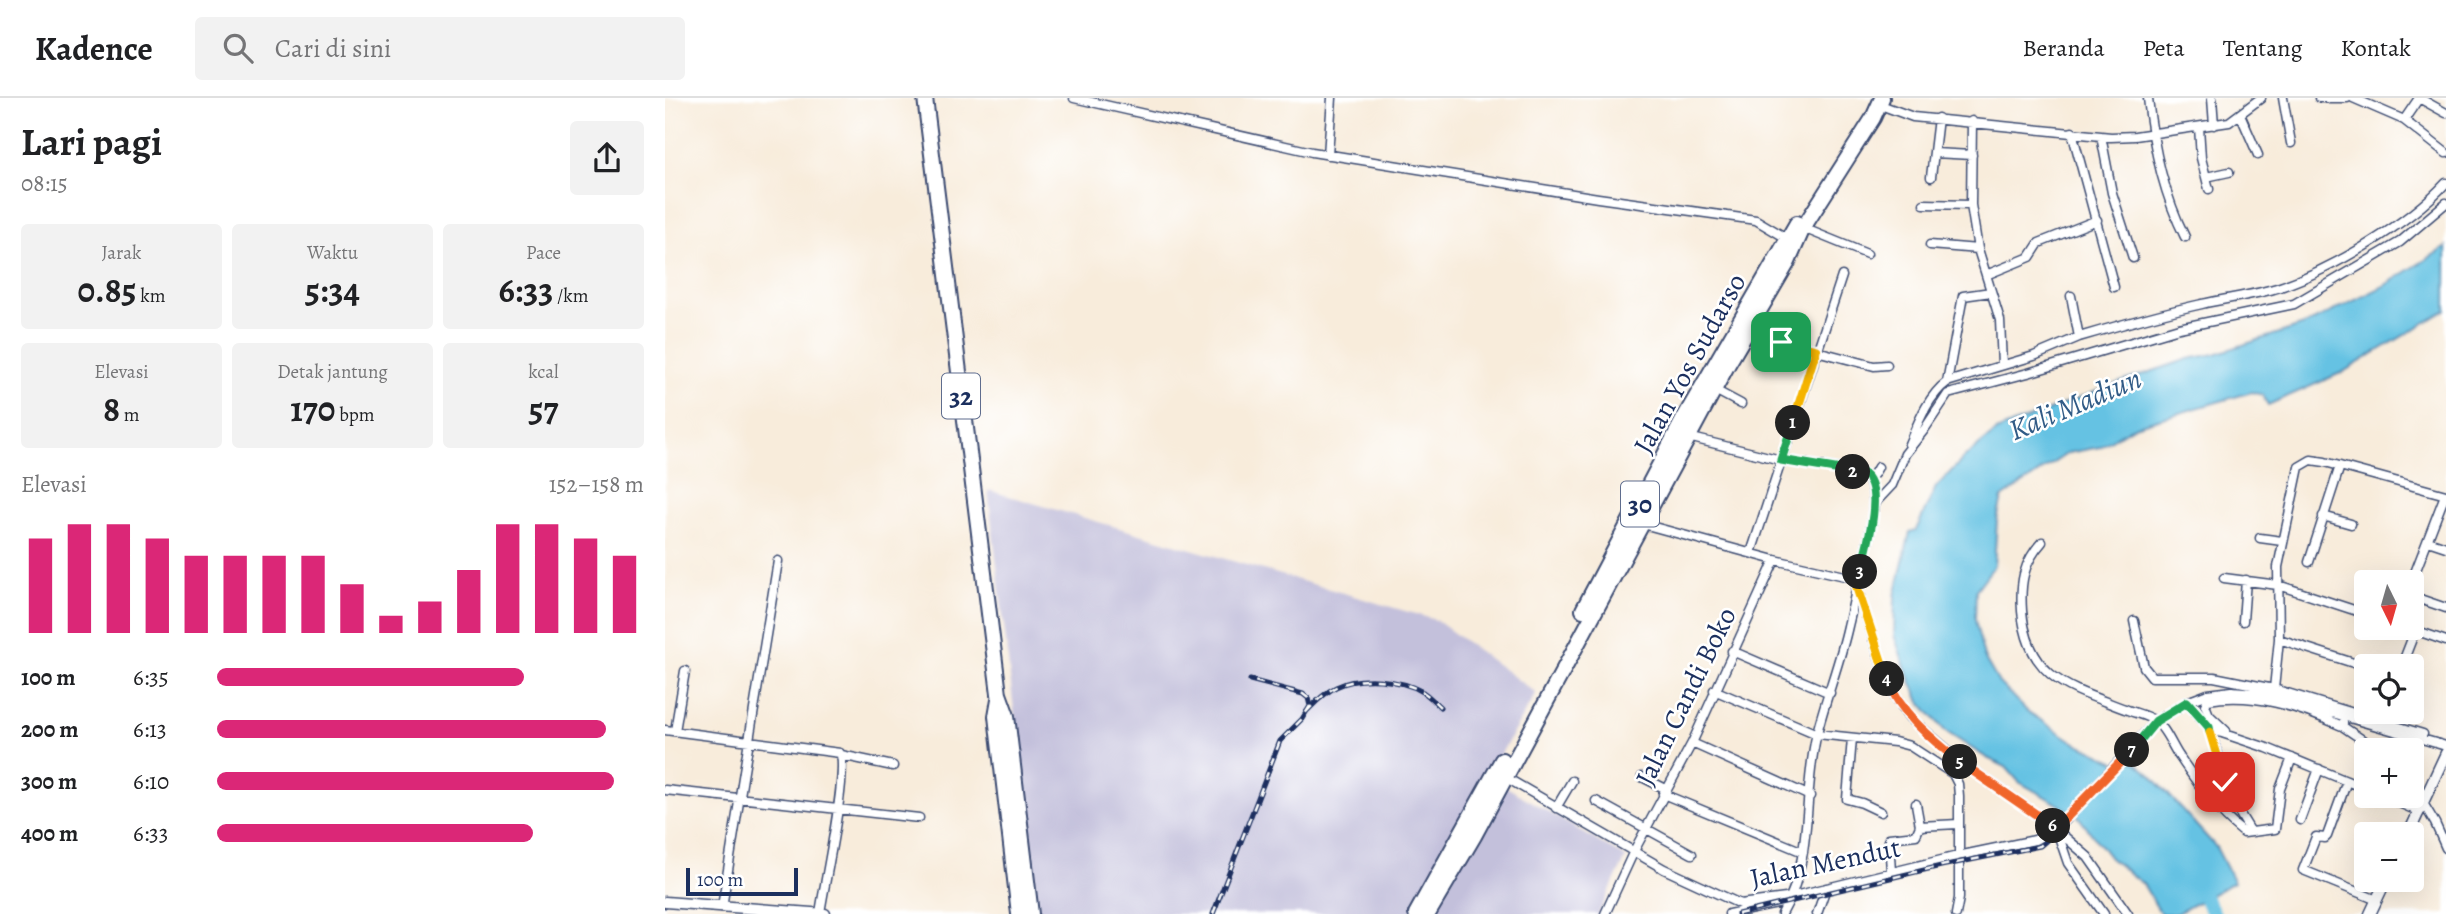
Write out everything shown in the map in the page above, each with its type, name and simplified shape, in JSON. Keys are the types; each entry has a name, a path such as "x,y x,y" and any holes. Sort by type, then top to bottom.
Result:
{"highway":[{"name":"32","path":"925,98 999,694 1007,716 1025,913"},
{"name":"Jalan Yos Sudarso","path":"1428,914 1474,836 1684,418 1873,118 1880,101"},
{"name":"Jalan Yos Sudarso","path":"1416,914 1589,609 1643,524 1713,389 1747,333 1783,259 1787,239 1863,117 1880,101"}],"street":[{"path":"1074,98 1328,155 1756,220 1787,239"},
{"path":"1328,155 1332,98"},
{"path":"2148,98 2159,172 2185,237"},
{"path":"2212,98 2214,125"},
{"path":"1880,101 1913,117 2101,136 2135,136 2233,120 2255,100 2261,98"},
{"path":"2283,98 2291,142"},
{"path":"2319,98 2347,98"},
{"path":"2353,98 2405,120 2446,153"},
{"path":"2405,120 2419,98 2446,113"},
{"path":"2240,114 2258,155"},
{"path":"1931,177 1938,118"},
{"path":"1972,121 1971,205 1977,249 2000,320 2002,365"},
{"path":"2199,127 2201,158 2209,189"},
{"path":"2071,132 2098,220 2114,287"},
{"path":"2101,136 2112,192 2133,258"},
{"path":"1934,153 1972,155"},
{"path":"2206,177 2229,172"},
{"path":"1782,914 1803,852 1817,734 1879,500 1892,485 1918,423 1939,388 1947,382 2034,356 2079,337 2139,319 2278,288 2309,276 2357,250 2400,222 2446,183"},
{"path":"1905,454 1948,394 2179,328 2294,304 2400,242 2446,203"},
{"path":"1924,204 1971,205"},
{"path":"1986,275 2030,257 2039,243 2098,220"},
{"path":"1803,228 1867,254"},
{"path":"1930,245 1977,249"},
{"path":"1751,553 1842,276"},
{"path":"1947,382 1963,296 1991,292"},
{"path":"2071,296 2079,337"},
{"path":"1747,333 1874,366 1887,365"},
{"path":"1713,389 1741,404"},
{"path":"1688,437 1781,460 1862,473 1879,500"},
{"path":"2274,689 2279,639 2282,541 2299,467 2311,460 2446,495 2416,570"},
{"path":"2309,562 2340,466"},
{"path":"1867,477 1874,474 1878,467"},
{"path":"2323,516 2351,524"},
{"path":"1643,524 1858,584"},
{"path":"2260,538 2282,541"},
{"path":"2428,541 2446,547"},
{"path":"2042,542 2025,565 2021,593 2026,636 2042,668 2064,685 2156,721 2207,796 2226,819 2243,832 2275,829 2280,789 2292,758"},
{"path":"722,907 778,561"},
{"name":"Jalan Candi Boko","path":"1605,914 1645,828 1692,743 1775,561"},
{"path":"2224,578 2279,585 2354,610"},
{"path":"2243,621 2246,580"},
{"path":"1858,584 1890,687 1909,717 1965,765 2057,829 2088,857 2128,914"},
{"path":"2424,600 2446,608"},
{"path":"2134,621 2144,667 2152,677 2214,677 2274,689 2354,712"},
{"path":"2424,632 2445,638"},
{"path":"2279,639 2354,663"},
{"path":"1732,651 1830,693"},
{"path":"675,731 685,671"},
{"path":"1714,690 1817,734 1910,746 1953,774 1958,783 1957,914"},
{"path":"2057,829 2156,721 2187,702 2220,692 2258,693 2343,721 2363,738"},
{"path":"2234,736 2209,715 2205,708 2206,702 2230,697 2270,701 2343,721 2354,721"},
{"path":"2187,702 2209,727 2234,804 2251,832"},
{"path":"2394,724 2446,744"},
{"path":"2209,727 2354,784"},
{"path":"665,730 833,751 893,765"},
{"path":"1852,738 1847,799 1881,812"},
{"path":"1692,743 1810,796"},
{"path":"2424,801 2446,752"},
{"path":"665,902 822,914 843,763 841,755"},
{"path":"2300,820 2319,769"},
{"path":"1642,776 1664,792 1803,852"},
{"name":"Jalan Mendut","path":"1504,777 1735,910 2035,840 2057,829"},
{"path":"1556,808 1572,781"},
{"path":"2347,781 2327,836 2316,837 2303,870 2377,900"},
{"path":"665,790 919,818"},
{"path":"1596,801 1692,854"},
{"path":"1891,872 1889,838 1916,835 1920,826 1916,804"},
{"path":"2415,822 2421,808"},
{"path":"2421,808 2446,848"},
{"path":"1920,826 1958,824"},
{"path":"2057,829 2068,863 2103,914"},
{"path":"1817,914 1826,888"},
{"path":"2370,914 2381,892"},
{"path":"1013,914 1025,913"}],"shaded area":[{"path":"988,490 1436,620 1536,693 1488,776 1626,858 1598,914 1038,914"}],"water":[{"path":"2446,247 2446,310 2343,372 2268,405 2262,395 2252,392 2134,426 2100,447 2068,453 2002,498 1997,520 1994,566 1976,590 1975,620 1984,657 1999,683 2027,711 2074,742 2118,763 2133,760 2151,775 2216,847 2234,882 2176,914 2161,914 2143,884 2110,858 2077,815 2019,782 2006,767 1945,731 1920,702 1894,635 1895,596 1910,532 1916,530 1936,487 1965,457 1998,430 2115,384 2307,324 2382,287"}],"waterway":[{"name":"Kali Madiun","path":"2196,883 2214,914"}],"railway":[{"path":"1213,914 1280,741 1302,719 1310,706 1308,698 1303,694 1250,680"},
{"path":"1306,712 1336,687 1368,680 1392,682 1414,688 1440,707"},
{"path":"1738,914 1941,866 2040,846 2069,821"}],"route":[{"path":"1781,342 1816,350 1781,460 1862,473 1867,477 1874,504 1857,588 1890,687 1909,717 1965,765 2056,828 2130,752 2156,721 2187,702 2209,727 2225,782"}]}
